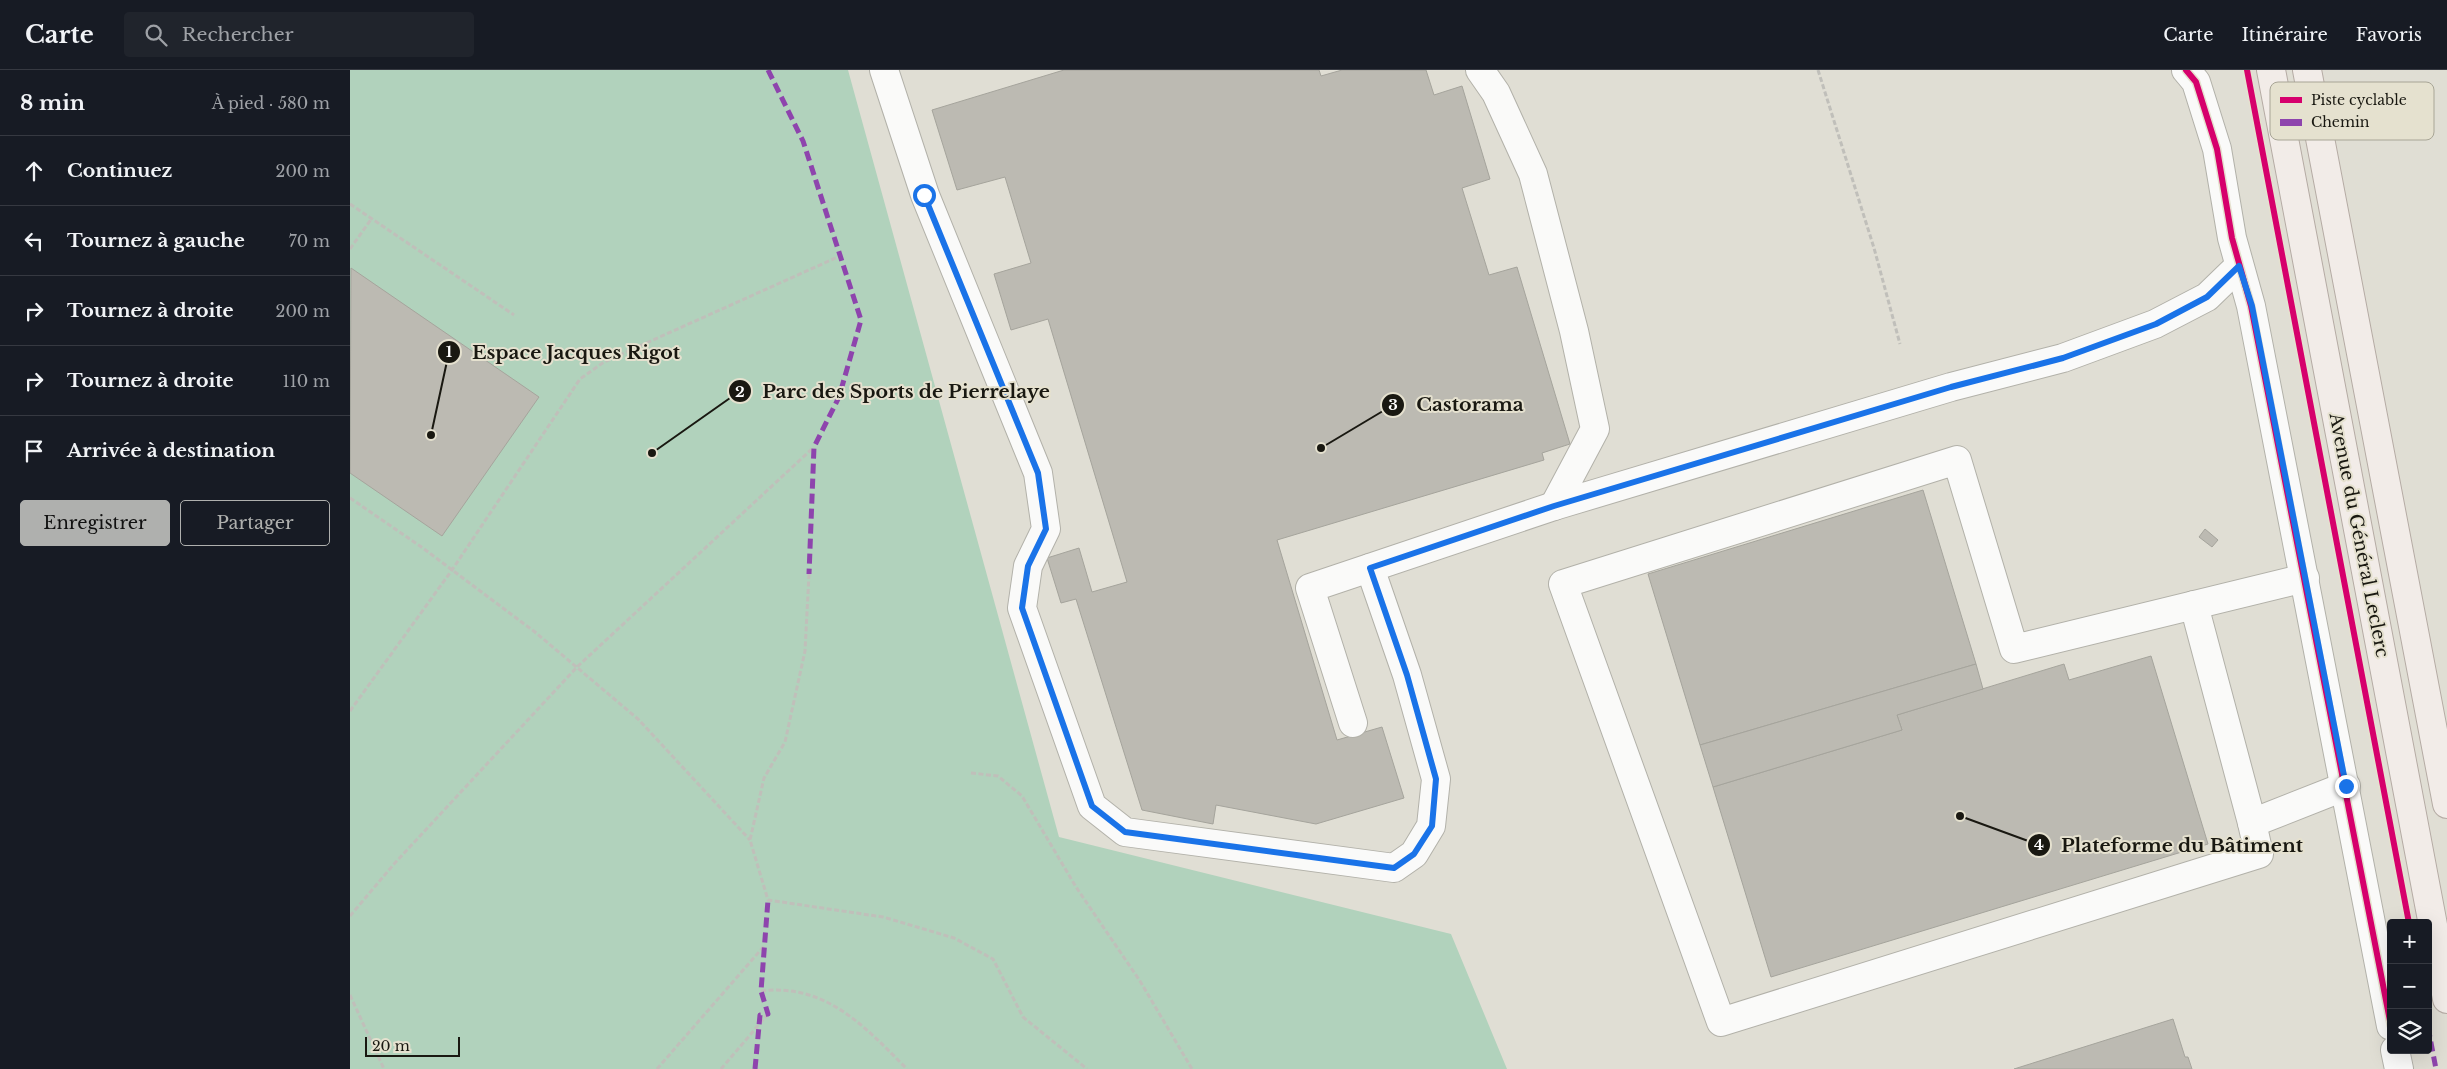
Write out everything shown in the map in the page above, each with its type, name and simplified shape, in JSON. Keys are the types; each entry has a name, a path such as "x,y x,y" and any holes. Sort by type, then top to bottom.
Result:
{"main road":[{"name":"Avenue du Général Leclerc","path":"2285,140 2447,999"},
{"name":"Avenue du Général Leclerc","path":"2320,140 2447,804"}],"street":[{"path":"884,70 924,195 1038,473 1046,529 1028,566 1022,608 1092,806 1125,832 1394,868 1414,854 1432,826 1436,779 1407,675 1370,568"},
{"path":"1480,70 1496,93 1533,174 1574,331 1595,429 1554,506"},
{"path":"2186,70 2196,82 2218,149 2232,238 2252,306 2388,1009"},
{"path":"1353,723 1310,588 1554,506 1951,387 2063,358 2156,324 2207,297 2239,266"},
{"path":"2194,605 2259,854 1721,1022 1563,584 1957,460 2014,649 2194,605 2305,578"},
{"path":"2252,822 2346,786"},
{"path":"2396,1054 2399,1069"}],"path":[{"path":"1818,70 1874,248 1900,344"},
{"path":"350,204 514,315"},
{"path":"350,249 372,218"},
{"path":"350,711 452,570 580,379 604,362 840,256"},
{"path":"350,916 394,864 577,668 814,447"},
{"path":"350,498 452,570 535,632 638,719 750,840 768,900 883,917 954,938 993,959 1024,1017 1086,1069"},
{"path":"750,840 764,778 786,742 805,651 809,574"},
{"path":"971,774 998,776 1022,796 1076,887 1140,980 1192,1069"},
{"path":"657,1069 764,945"},
{"path":"761,991 781,988 820,997 862,1024 907,1069"},
{"path":"350,995 384,1069"},
{"path":"720,1069 768,1014"}],"green space":[{"path":"350,70 848,70 1059,837 1451,934 1507,1069 350,1069"}],"building":[{"path":"1064,70 1319,70 1321,76 1342,70 1426,70 1434,95 1462,86 1490,179 1462,188 1489,275 1517,267 1570,444 1542,453 1544,460 1277,540 1337,740 1382,727 1404,798 1316,824 1216,805 1213,824 1142,810 1076,599 1061,603 1047,558 1079,548 1092,592 1127,582 1048,319 1011,330 994,274 1031,263 1005,177 957,190 932,110"},
{"path":"351,268 539,397 442,536 350,473"},
{"path":"1923,490 1976,664 1700,745 1648,574"},
{"path":"2205,529 2218,540 2212,547 2199,537"},
{"path":"2151,656 2208,844 1771,977 1713,787 1902,730 1897,715 2064,664 2069,680"},
{"path":"1976,664 1983,689 1897,715 1902,730 1713,787 1700,745"},
{"path":"2173,1019 2185,1057 2188,1057 2192,1069 2014,1069"}],"marked path":[{"path":"768,70 803,141 861,320 839,397 814,447 809,574"},
{"path":"755,1069 760,1015 768,1014 761,991 768,900"},
{"path":"2432,1048 2436,1069"}],"cycle path":[{"path":"2186,70 2196,82 2217,149 2232,238 2251,306 2388,1009"},
{"path":"2247,70 2408,919"}],"place":[{"name":"Espace Jacques Rigot","path":"431,435"},
{"name":"Castorama","path":"1321,448"},
{"name":"Parc des Sports de Pierrelaye","path":"652,453"},
{"name":"Plateforme du Bâtiment","path":"1960,816"}],"route":[{"path":"924,195 1038,473 1046,529 1028,566 1022,608 1092,806 1125,832 1394,868 1414,854 1432,826 1436,779 1407,675 1370,568 1554,506 1951,387 2063,358 2156,324 2207,297 2239,266 2252,306 2346,786"}]}
